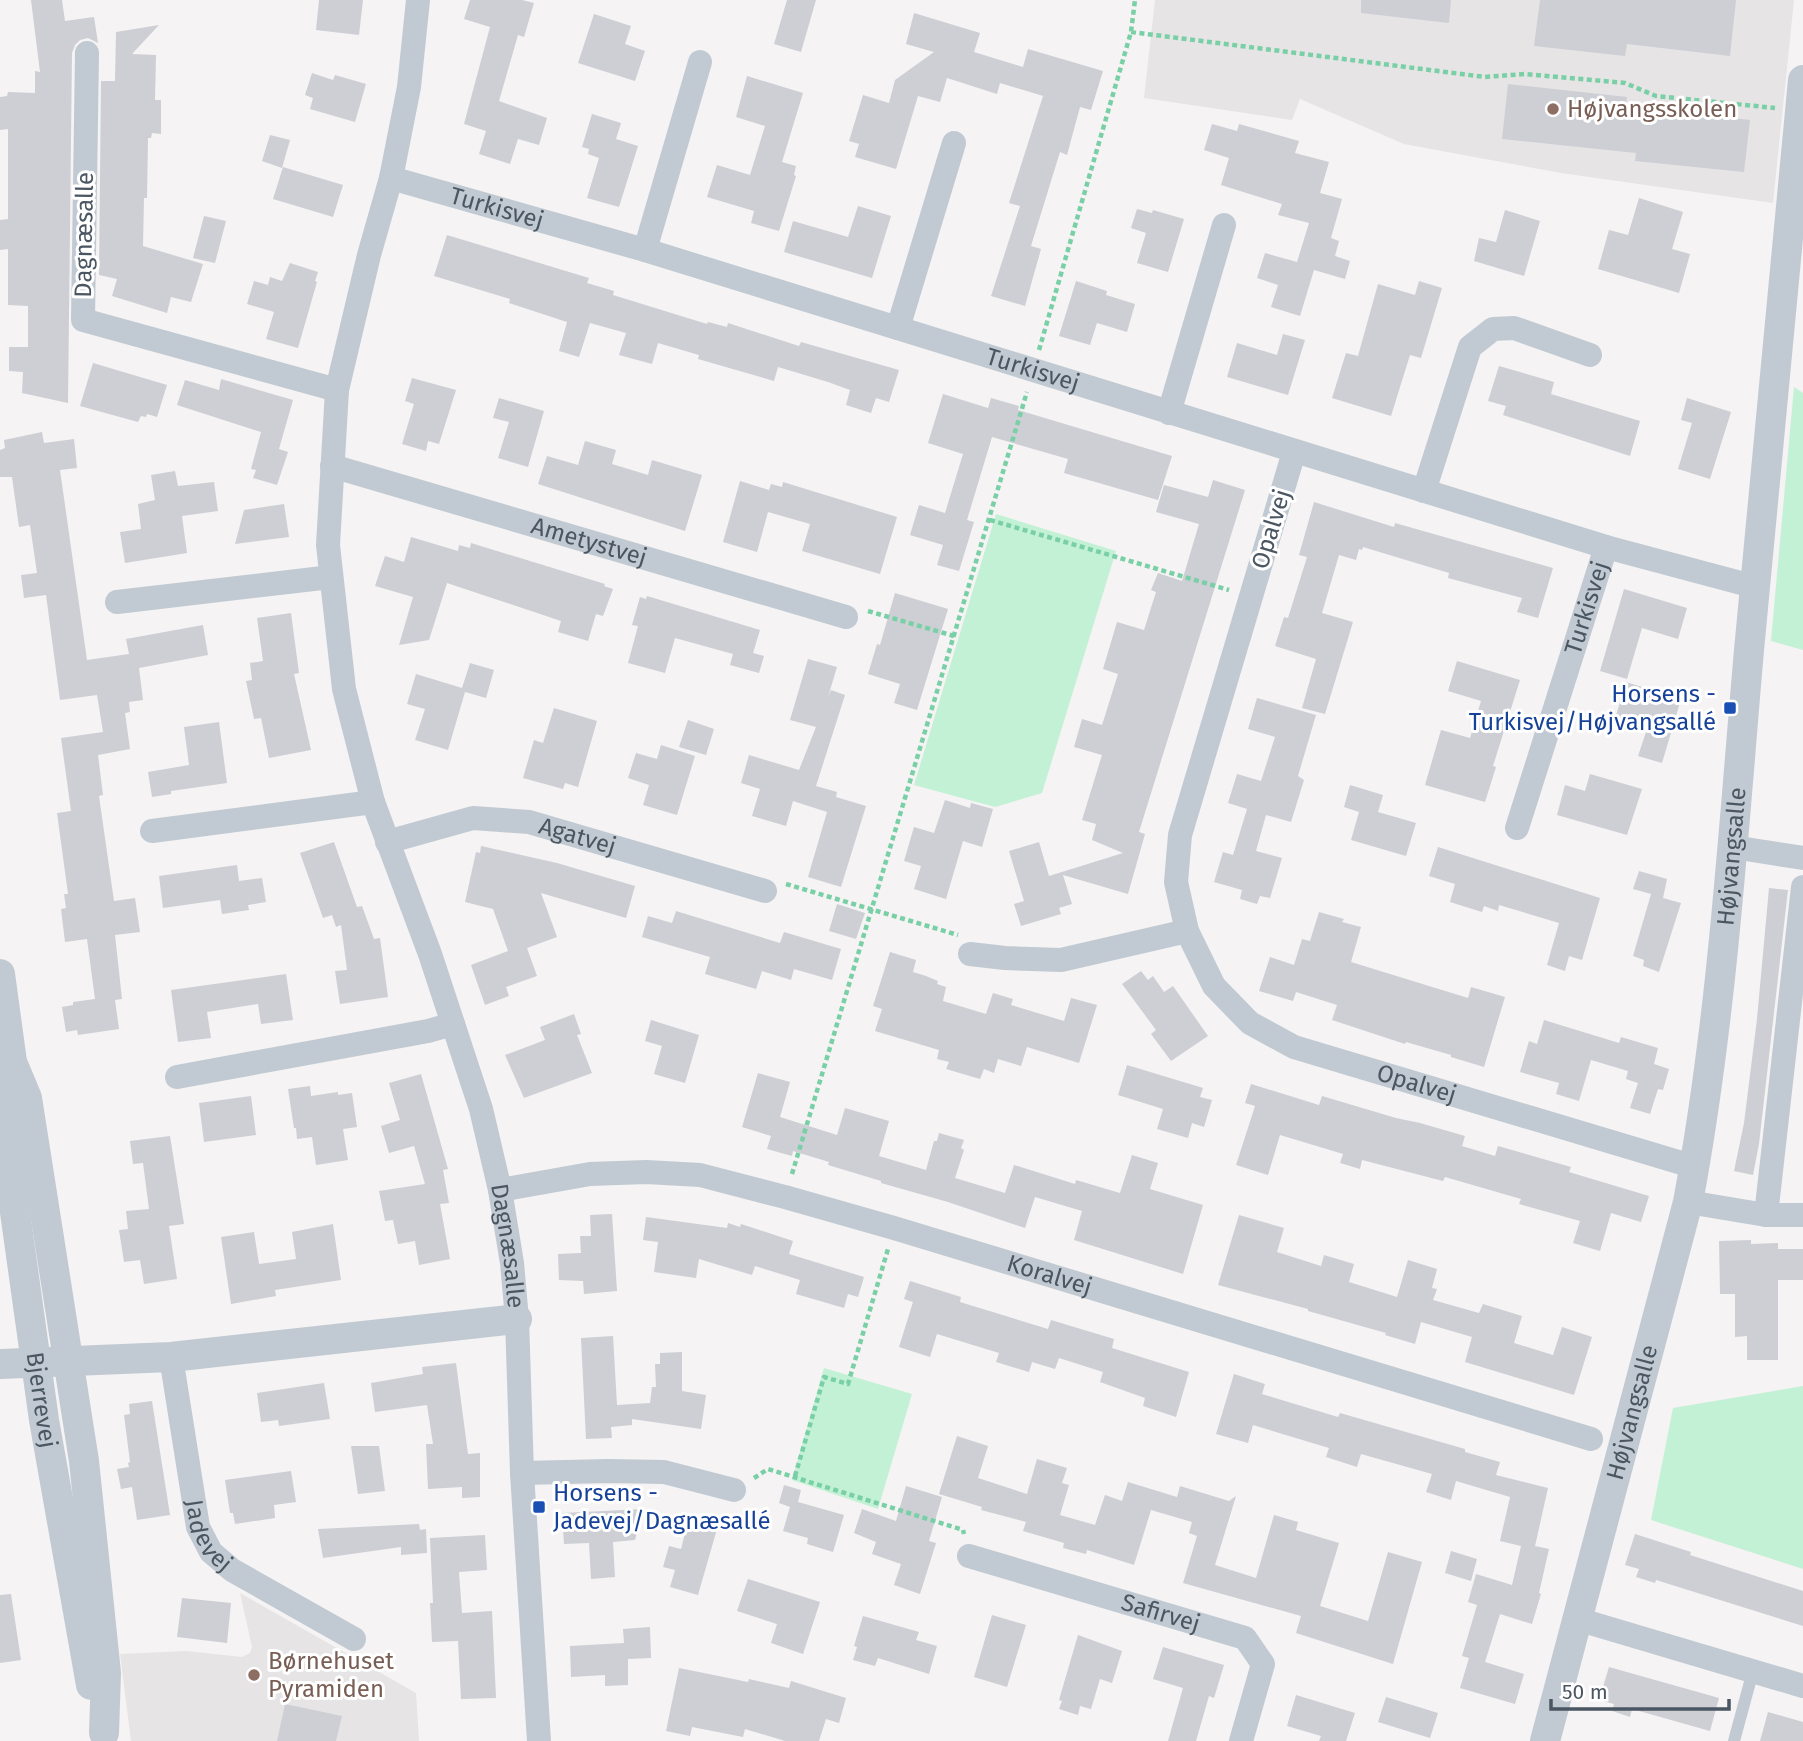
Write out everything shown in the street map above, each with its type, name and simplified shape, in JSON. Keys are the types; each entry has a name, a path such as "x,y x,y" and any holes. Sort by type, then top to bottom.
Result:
{"street":[{"name":"Dagnæsalle","path":"418,0 409,87 391,178 337,390 328,545 344,689 373,802 481,1109 500,1190 512,1263 517,1319 522,1473 539,1741"},
{"name":"Dagnæsalle","path":"87,53 83,320 337,390"},
{"path":"645,250 700,62"},
{"name":"Højvangsalle","path":"1545,1741 1695,1167 1733,847 1803,80"},
{"path":"898,328 954,143"},
{"name":"Turkisvej","path":"391,178 645,250 1606,547 1756,587"},
{"path":"1169,413 1224,225"},
{"path":"1424,491 1470,346 1493,329 1514,328 1590,355"},
{"name":"Opalvej","path":"1294,452 1180,835 1176,882 1186,931 1214,986 1250,1023 1294,1047 1695,1167"},
{"name":"Ametystvej","path":"332,466 846,617"},
{"name":"Turkisvej","path":"1517,828 1606,547"},
{"path":"117,602 331,577"},
{"path":"152,831 373,802"},
{"name":"Agatvej","path":"387,842 473,818 506,819 529,822 765,891"},
{"path":"1733,847 1803,859"},
{"path":"1766,1215 1803,887"},
{"path":"970,954 1061,960 1186,931"},
{"name":"Bjerrevej","path":"0,974 12,1062 27,1098 84,1461 106,1673 105,1737"},
{"path":"177,1077 428,1031 453,1024"},
{"name":"Bjerrevej","path":"12,1062 5,1105 13,1198 35,1362 88,1675 105,1737"},
{"name":"Koralvej","path":"500,1190 590,1174 646,1171 700,1175 785,1197 1591,1439"},
{"path":"1688,1202 1766,1215 1803,1215"},
{"path":"0,1364 171,1357 517,1319"},
{"name":"Jadevej","path":"171,1357 198,1527 211,1552 232,1570 354,1639"},
{"path":"522,1473 664,1472 734,1490"},
{"name":"Safirvej","path":"970,1556 1245,1638 1263,1664 1241,1741"},
{"path":"1577,1619 1803,1686"}],"lane":[{"path":"1734,1741 1753,1671"}],"path":[{"path":"785,1197 990,520 1131,32 1135,0"},
{"path":"1131,32 1485,77 1525,74 1625,83 1656,96 1800,110"},
{"path":"990,520 1250,596"},
{"path":"846,617 867,611 954,636"},
{"path":"765,891 787,884 957,934 970,954"},
{"path":"795,1476 824,1377 848,1384 888,1250"},
{"path":"734,1490 768,1469 795,1476 963,1530 970,1556"}],"shaded area":[{"name":"Højvangsskolen","path":"1155,0 1794,0 1773,203 1561,173 1404,144 1300,99 1292,120 1144,98"},
{"name":"Børnehuset Pyramiden","path":"240,1593 416,1693 419,1741 131,1741 120,1654 186,1651 242,1657 250,1653 252,1647"}],"green space":[{"path":"1794,387 1803,393 1803,650 1771,641"},
{"path":"996,514 1116,551 1042,793 995,807 914,785"},
{"path":"824,1368 912,1394 878,1509 792,1480"},
{"path":"1803,1386 1803,1569 1651,1520 1673,1408"}],"building":[{"path":"31,0 62,0 65,21 94,17 98,43 88,38 80,40 72,53 68,403 22,393 23,372 9,371 9,347 28,347 28,306 8,305 8,249 0,250 0,220 8,219 8,129 0,130 0,97 7,96 8,92 35,93 35,71 40,72"},
{"path":"319,0 363,0 359,35 316,30"},
{"path":"470,0 522,0 534,3 524,37 518,35 499,101 547,118 539,145 518,139 510,164 479,154 486,131 464,124 490,27 464,19"},
{"path":"787,0 816,0 801,52 774,44"},
{"path":"1361,0 1451,0 1449,23 1361,13"},
{"path":"1540,0 1736,0 1730,56 1627,44 1625,56 1534,46"},
{"path":"914,13 980,33 974,52 1023,67 1028,49 1103,71 1091,110 1080,107 1067,155 1060,152 1031,246 1041,249 1025,306 991,296 1020,206 1009,203 1043,96 1000,83 997,94 947,78 940,102 918,96 896,169 855,157 859,144 849,141 863,95 889,103 895,80 934,52 906,44"},
{"path":"594,14 631,26 625,44 645,51 635,81 578,63"},
{"path":"159,25 132,54 156,55 155,100 161,100 161,134 152,133 151,138 148,138 143,246 203,264 191,302 171,297 167,313 112,296 117,279 99,275 101,81 115,81 116,32"},
{"path":"312,73 333,80 335,75 366,84 355,122 310,109 313,98 305,95"},
{"path":"747,76 803,93 782,162 796,166 796,176 779,231 751,223 754,211 707,197 717,165 750,175 765,126 736,117"},
{"path":"1508,84 1627,97 1626,106 1750,120 1744,172 1635,161 1636,153 1502,139"},
{"path":"592,114 621,123 616,139 638,146 619,207 587,198 599,158 588,154 589,149 582,147"},
{"path":"1212,124 1237,131 1239,124 1299,141 1295,153 1329,162 1320,193 1342,199 1331,238 1339,241 1335,256 1350,261 1345,279 1314,270 1300,316 1271,307 1278,285 1257,278 1265,253 1297,262 1309,223 1278,215 1282,204 1221,185 1229,158 1204,150"},
{"path":"270,135 290,140 282,168 262,161"},
{"path":"283,167 343,185 333,217 273,199"},
{"path":"1639,198 1683,212 1672,249 1690,254 1679,293 1598,269 1609,230 1628,235"},
{"path":"858,206 891,216 872,278 784,252 793,221 848,237"},
{"path":"1137,209 1152,213 1153,210 1184,219 1168,272 1137,263 1146,233 1131,228"},
{"path":"1505,210 1540,221 1524,276 1474,261 1479,238 1496,242"},
{"path":"204,216 226,221 215,263 193,258"},
{"path":"447,235 589,278 587,283 614,291 613,295 707,324 708,322 727,327 728,323 799,346 801,342 899,370 889,402 876,398 871,413 846,405 850,390 828,382 778,367 774,381 698,359 699,355 658,343 652,364 619,355 626,333 590,323 579,357 559,351 567,322 509,303 510,299 434,276"},
{"path":"290,263 318,272 298,348 266,339 274,312 247,304 254,281 268,285 270,277 282,281"},
{"path":"1076,281 1107,291 1106,295 1135,304 1127,332 1097,323 1090,345 1059,336"},
{"path":"1419,281 1442,288 1421,358 1410,355 1391,416 1332,398 1346,353 1358,356 1378,284 1415,295"},
{"path":"1283,334 1305,340 1288,395 1227,377 1237,343 1277,355"},
{"path":"93,363 167,385 157,417 147,414 146,417 141,416 138,422 80,406"},
{"path":"1499,366 1554,382 1551,394 1640,421 1630,456 1503,415 1506,406 1488,401"},
{"path":"412,378 456,390 439,444 428,441 426,451 402,444 414,404 405,401"},
{"path":"221,379 293,400 279,449 288,452 277,485 253,478 256,470 251,469 261,432 177,405 185,380 219,390"},
{"path":"943,394 988,408 991,398 1019,406 1018,410 1172,456 1158,500 1064,473 1068,459 992,437 967,520 974,522 959,571 937,565 943,545 910,535 919,505 945,513 963,454 928,443"},
{"path":"499,398 544,411 528,467 498,458 509,422 493,418"},
{"path":"1687,398 1731,412 1710,479 1678,469 1692,423 1681,420"},
{"path":"42,432 44,443 74,439 77,468 60,470 87,660 129,654 126,639 203,625 208,655 139,668 143,700 129,702 130,712 125,713 130,749 98,755 103,795 99,796 114,901 135,898 140,932 115,935 122,999 115,1000 119,1029 78,1035 77,1030 66,1032 62,1007 73,1005 73,1002 95,999 87,939 65,942 61,909 66,908 64,894 68,894 57,813 71,811 61,738 103,732 97,695 60,700 46,595 24,598 21,575 37,573 30,525 19,527 12,477 0,477 0,450 5,448 4,440"},
{"path":"585,441 616,450 612,464 648,475 652,460 702,475 685,531 538,484 547,456 578,465"},
{"path":"175,471 178,486 214,482 218,511 182,516 187,553 125,563 120,532 141,529 138,504 155,500 151,475"},
{"path":"1213,480 1245,490 1139,832 1145,834 1128,894 1063,875 1072,904 1059,908 1061,914 1021,926 1014,904 1024,901 1009,851 1039,842 1049,876 1123,853 1092,840 1096,824 1082,820 1102,755 1074,747 1082,719 1102,725 1118,674 1103,669 1117,622 1144,630 1156,592 1151,590 1158,573 1182,581 1199,524 1156,512 1164,485 1208,497"},
{"path":"740,481 769,490 771,484 782,487 783,482 897,517 880,574 802,551 810,524 768,512 757,552 723,542"},
{"path":"1314,502 1394,527 1395,523 1553,568 1538,618 1517,612 1522,598 1448,578 1449,573 1363,547 1362,550 1359,549 1356,560 1339,555 1322,613 1353,622 1325,714 1302,708 1316,659 1275,646 1284,617 1288,618 1307,557 1299,555"},
{"path":"284,504 289,537 235,544 244,510"},
{"path":"411,537 458,551 459,545 470,548 471,543 605,584 604,586 613,589 603,616 596,614 588,641 558,632 561,621 447,583 429,640 399,645 413,597 375,586 385,556 404,562"},
{"path":"1624,589 1687,608 1678,639 1642,628 1627,679 1600,671"},
{"path":"895,593 948,609 917,710 894,703 900,684 868,674 877,644 880,645"},
{"path":"647,596 760,630 753,653 764,656 759,673 730,665 733,654 675,638 665,673 628,663 638,626 632,625 640,597 646,599"},
{"path":"291,613 299,673 294,674 311,750 269,758 261,718 254,719 246,681 252,680 250,663 263,661 257,618"},
{"path":"808,659 837,667 828,697 831,690 845,695 816,786 837,792 836,797 866,806 841,887 808,877 827,812 793,801 786,826 752,816 760,789 741,783 749,755 799,770 816,727 790,720"},
{"path":"1457,661 1520,680 1493,766 1496,767 1485,802 1425,785 1441,730 1470,738 1481,701 1448,691"},
{"path":"470,663 494,670 486,698 465,692 448,750 415,740 425,709 407,704 416,674 462,688"},
{"path":"1626,682 1681,699 1662,763 1638,756 1647,729 1615,719"},
{"path":"1257,698 1316,715 1298,776 1304,780 1291,822 1266,815 1256,851 1282,858 1270,898 1260,896 1257,904 1240,899 1242,890 1214,882 1223,852 1233,855 1247,809 1228,803 1237,774 1261,781 1275,737 1248,729"},
{"path":"554,708 597,721 578,787 565,783 563,789 523,778 534,740 543,743"},
{"path":"688,720 714,729 706,755 679,747"},
{"path":"219,722 227,783 171,791 171,794 152,797 148,772 189,765 184,727"},
{"path":"661,745 695,756 677,815 643,805 649,785 628,778 636,753 657,759"},
{"path":"1590,774 1642,789 1627,835 1557,815 1565,785 1585,791"},
{"path":"1350,785 1383,795 1378,812 1416,823 1406,856 1351,840 1359,812 1344,807"},
{"path":"945,800 970,808 971,803 993,809 982,847 963,841 946,899 914,889 921,866 904,861 914,827 934,833"},
{"path":"334,842 357,907 362,906 374,939 380,938 388,997 340,1004 335,971 347,970 341,925 336,927 332,915 323,918 300,853"},
{"path":"481,846 557,863 635,886 626,918 541,893 557,937 527,948 537,976 506,987 509,996 485,1005 471,965 508,951 493,909 465,902 476,852 480,853"},
{"path":"1438,847 1600,898 1582,960 1569,956 1565,971 1547,965 1559,923 1499,905 1498,911 1484,906 1482,912 1450,902 1455,884 1429,876"},
{"path":"237,865 239,881 262,878 266,902 248,905 249,910 222,914 220,900 163,908 159,876"},
{"path":"1639,871 1667,879 1663,898 1681,903 1659,972 1643,966 1644,960 1633,956 1651,894 1633,889"},
{"path":"1769,888 1788,890 1759,1144 1753,1175 1734,1171 1744,1123 1757,1019"},
{"path":"837,904 865,913 856,939 829,931"},
{"path":"676,911 780,943 784,932 841,949 832,980 794,969 791,980 762,971 756,989 705,974 710,957 642,937 648,916 672,923"},
{"path":"1319,912 1361,927 1351,962 1468,998 1471,987 1505,997 1484,1067 1332,1020 1337,1005 1296,992 1293,1001 1259,991 1270,957 1294,965 1302,939 1310,941"},
{"path":"890,952 916,960 913,972 938,981 937,984 946,987 943,1001 986,1014 993,993 1013,999 1011,1005 1064,1021 1071,998 1097,1005 1079,1063 1027,1047 1021,1066 998,1059 994,1073 984,1069 980,1079 946,1069 949,1062 937,1059 939,1050 875,1031 882,1009 873,1006"},
{"path":"1141,971 1148,980 1153,976 1164,992 1173,986 1208,1036 1171,1061 1151,1034 1156,1030 1122,984"},
{"path":"286,974 293,1020 261,1024 258,1004 207,1012 211,1038 178,1042 171,990"},
{"path":"574,1014 581,1034 577,1035 592,1073 524,1098 505,1055 545,1040 540,1027"},
{"path":"651,1020 699,1035 685,1083 654,1074 662,1046 645,1041"},
{"path":"1544,1020 1619,1043 1621,1037 1658,1048 1654,1064 1669,1069 1663,1090 1658,1089 1650,1114 1630,1108 1638,1083 1626,1079 1628,1071 1591,1060 1579,1101 1556,1094 1559,1083 1520,1072 1529,1041 1537,1044"},
{"path":"1127,1065 1203,1088 1200,1097 1212,1100 1204,1127 1192,1123 1188,1138 1157,1129 1163,1109 1118,1095"},
{"path":"758,1073 790,1082 780,1117 837,1135 845,1108 889,1121 879,1156 926,1170 939,1133 964,1140 961,1148 964,1150 955,1178 1005,1193 1014,1165 1075,1184 1076,1180 1120,1193 1132,1155 1158,1163 1150,1189 1203,1205 1183,1274 1074,1240 1082,1211 1035,1197 1025,1228 881,1183 828,1165 829,1162 793,1151 792,1156 767,1149 771,1136 742,1127"},
{"path":"421,1074 448,1169 443,1170 449,1203 440,1204 450,1259 419,1265 415,1241 398,1244 393,1220 385,1221 379,1191 425,1184 414,1146 389,1153 381,1126 400,1120 389,1083"},
{"path":"1251,1084 1319,1105 1322,1096 1465,1136 1462,1146 1495,1156 1498,1146 1571,1167 1569,1172 1649,1196 1641,1222 1611,1213 1600,1251 1573,1243 1580,1221 1519,1204 1521,1199 1445,1177 1443,1181 1362,1160 1360,1169 1340,1163 1343,1154 1280,1135 1268,1175 1236,1165 1255,1106 1245,1103"},
{"path":"310,1086 311,1096 352,1093 357,1127 343,1129 348,1160 316,1165 312,1137 297,1139 288,1089"},
{"path":"251,1096 256,1135 204,1142 199,1103"},
{"path":"170,1136 184,1224 169,1226 177,1279 144,1284 140,1260 124,1262 119,1230 128,1229 126,1211 149,1209 143,1163 133,1164 130,1141"},
{"path":"612,1214 617,1291 584,1294 583,1281 559,1280 558,1254 581,1253 580,1236 591,1236 590,1215"},
{"path":"1239,1215 1284,1228 1277,1252 1321,1266 1324,1255 1354,1264 1349,1282 1397,1297 1408,1260 1437,1269 1432,1288 1437,1289 1433,1300 1479,1313 1483,1304 1522,1316 1514,1343 1553,1355 1562,1327 1592,1337 1574,1395 1465,1362 1472,1337 1421,1322 1415,1344 1308,1309 1218,1285"},
{"path":"646,1217 727,1228 728,1223 740,1227 741,1224 793,1241 789,1254 864,1277 858,1297 848,1294 844,1308 796,1294 800,1280 755,1266 752,1275 699,1259 696,1278 654,1272 658,1242 643,1240"},
{"path":"333,1224 341,1280 275,1290 276,1296 231,1304 221,1237 254,1232 259,1264 296,1259 292,1232"},
{"path":"1751,1240 1751,1244 1778,1243 1778,1249 1803,1249 1803,1280 1778,1280 1778,1360 1747,1360 1747,1336 1735,1337 1735,1294 1720,1294 1719,1241"},
{"path":"910,1281 961,1297 960,1302 1048,1329 1051,1320 1114,1339 1112,1348 1189,1372 1176,1417 1143,1406 1145,1398 1100,1382 1103,1372 1059,1358 1055,1369 1032,1362 1029,1372 996,1362 999,1353 937,1334 930,1357 899,1347 913,1302 904,1299"},
{"path":"613,1336 617,1405 650,1403 652,1387 656,1387 655,1364 660,1364 660,1353 682,1352 682,1391 706,1395 701,1429 632,1419 632,1425 611,1427 612,1438 586,1439 581,1338"},
{"path":"456,1363 468,1454 480,1453 480,1497 462,1498 462,1487 428,1489 426,1444 433,1444 427,1405 375,1412 371,1383 423,1374 422,1367"},
{"path":"1234,1374 1265,1384 1262,1394 1338,1417 1340,1413 1465,1449 1465,1452 1500,1462 1496,1475 1548,1488 1535,1546 1549,1549 1539,1593 1541,1594 1532,1624 1500,1614 1485,1662 1524,1674 1515,1704 1460,1688 1469,1658 1462,1656 1477,1605 1468,1602 1476,1574 1512,1585 1521,1546 1500,1541 1510,1497 1456,1481 1451,1500 1426,1492 1432,1474 1361,1454 1357,1467 1326,1457 1329,1448 1253,1425 1248,1443 1216,1434"},
{"path":"324,1383 330,1419 279,1426 278,1420 261,1422 257,1393"},
{"path":"152,1401 170,1515 137,1520 132,1487 121,1489 117,1469 129,1467 130,1462 124,1415 130,1414 129,1404"},
{"path":"957,1436 988,1446 978,1478 1027,1494 1037,1459 1067,1468 1062,1483 1069,1485 1060,1515 1095,1525 1105,1495 1122,1501 1128,1482 1177,1497 1180,1486 1229,1501 1236,1496 1215,1565 1256,1578 1274,1515 1298,1522 1296,1530 1339,1543 1320,1606 1368,1621 1388,1552 1422,1562 1393,1664 1296,1633 1301,1616 1183,1583 1197,1536 1189,1533 1192,1522 1151,1510 1134,1565 1087,1550 1086,1554 1063,1548 1064,1543 1023,1531 1026,1522 981,1510 982,1507 939,1494"},
{"path":"351,1446 379,1446 385,1491 358,1494"},
{"path":"291,1471 296,1502 274,1505 275,1518 235,1524 233,1513 230,1513 225,1480"},
{"path":"784,1485 801,1490 798,1502 844,1515 833,1552 807,1544 808,1538 783,1531 790,1507 779,1503"},
{"path":"906,1486 942,1497 929,1541 936,1543 920,1594 894,1585 901,1564 872,1554 876,1542 854,1533 862,1509 896,1521"},
{"path":"644,1509 635,1540 613,1542 615,1577 591,1579 589,1543 564,1544 562,1513"},
{"path":"688,1521 717,1529 698,1595 670,1587 675,1570 663,1567 669,1546 681,1549"},
{"path":"419,1524 420,1530 426,1529 427,1553 401,1555 401,1547 323,1558 318,1529"},
{"path":"1635,1534 1691,1552 1690,1555 1803,1591 1803,1626 1656,1580 1655,1583 1636,1577 1639,1569 1625,1565"},
{"path":"485,1535 487,1570 459,1572 462,1613 492,1611 496,1698 461,1699 458,1641 432,1642 430,1538"},
{"path":"1451,1551 1477,1559 1471,1581 1445,1573"},
{"path":"748,1579 820,1602 803,1654 771,1643 777,1624 737,1611"},
{"path":"11,1594 21,1660 0,1663 0,1595"},
{"path":"182,1598 231,1603 227,1643 177,1637"},
{"path":"992,1615 1026,1625 1007,1687 974,1677"},
{"path":"863,1616 919,1632 916,1640 937,1646 929,1674 878,1658 875,1666 853,1660 857,1647 854,1646"},
{"path":"650,1627 651,1658 628,1659 628,1685 605,1686 605,1675 571,1677 570,1646 624,1643 623,1629"},
{"path":"1078,1635 1122,1651 1112,1683 1100,1679 1091,1709 1080,1706 1078,1715 1059,1709 1062,1701 1059,1700"},
{"path":"1163,1647 1224,1665 1214,1698 1209,1696 1196,1741 1168,1741 1183,1688 1153,1679"},
{"path":"1609,1667 1719,1698 1710,1731 1632,1709 1630,1717 1612,1711 1614,1704 1599,1700"},
{"path":"679,1668 789,1688 791,1681 846,1698 839,1723 826,1719 819,1741 785,1741 745,1729 743,1737 692,1727 690,1736 666,1731"},
{"path":"1296,1695 1355,1713 1346,1741 1319,1741 1321,1736 1287,1726"},
{"path":"1386,1697 1438,1713 1430,1738 1378,1722"},
{"path":"285,1704 342,1716 336,1741 277,1741"},
{"path":"1768,1712 1803,1722 1803,1741 1760,1741"}],"place":[{"name":"Højvangsskolen","path":"1553,109"},
{"name":"Horsens - Turkisvej/Højvangsallé","path":"1730,708"},
{"name":"Horsens - Jadevej/Dagnæsallé","path":"539,1507"},
{"name":"Børnehuset Pyramiden","path":"254,1675"}]}
